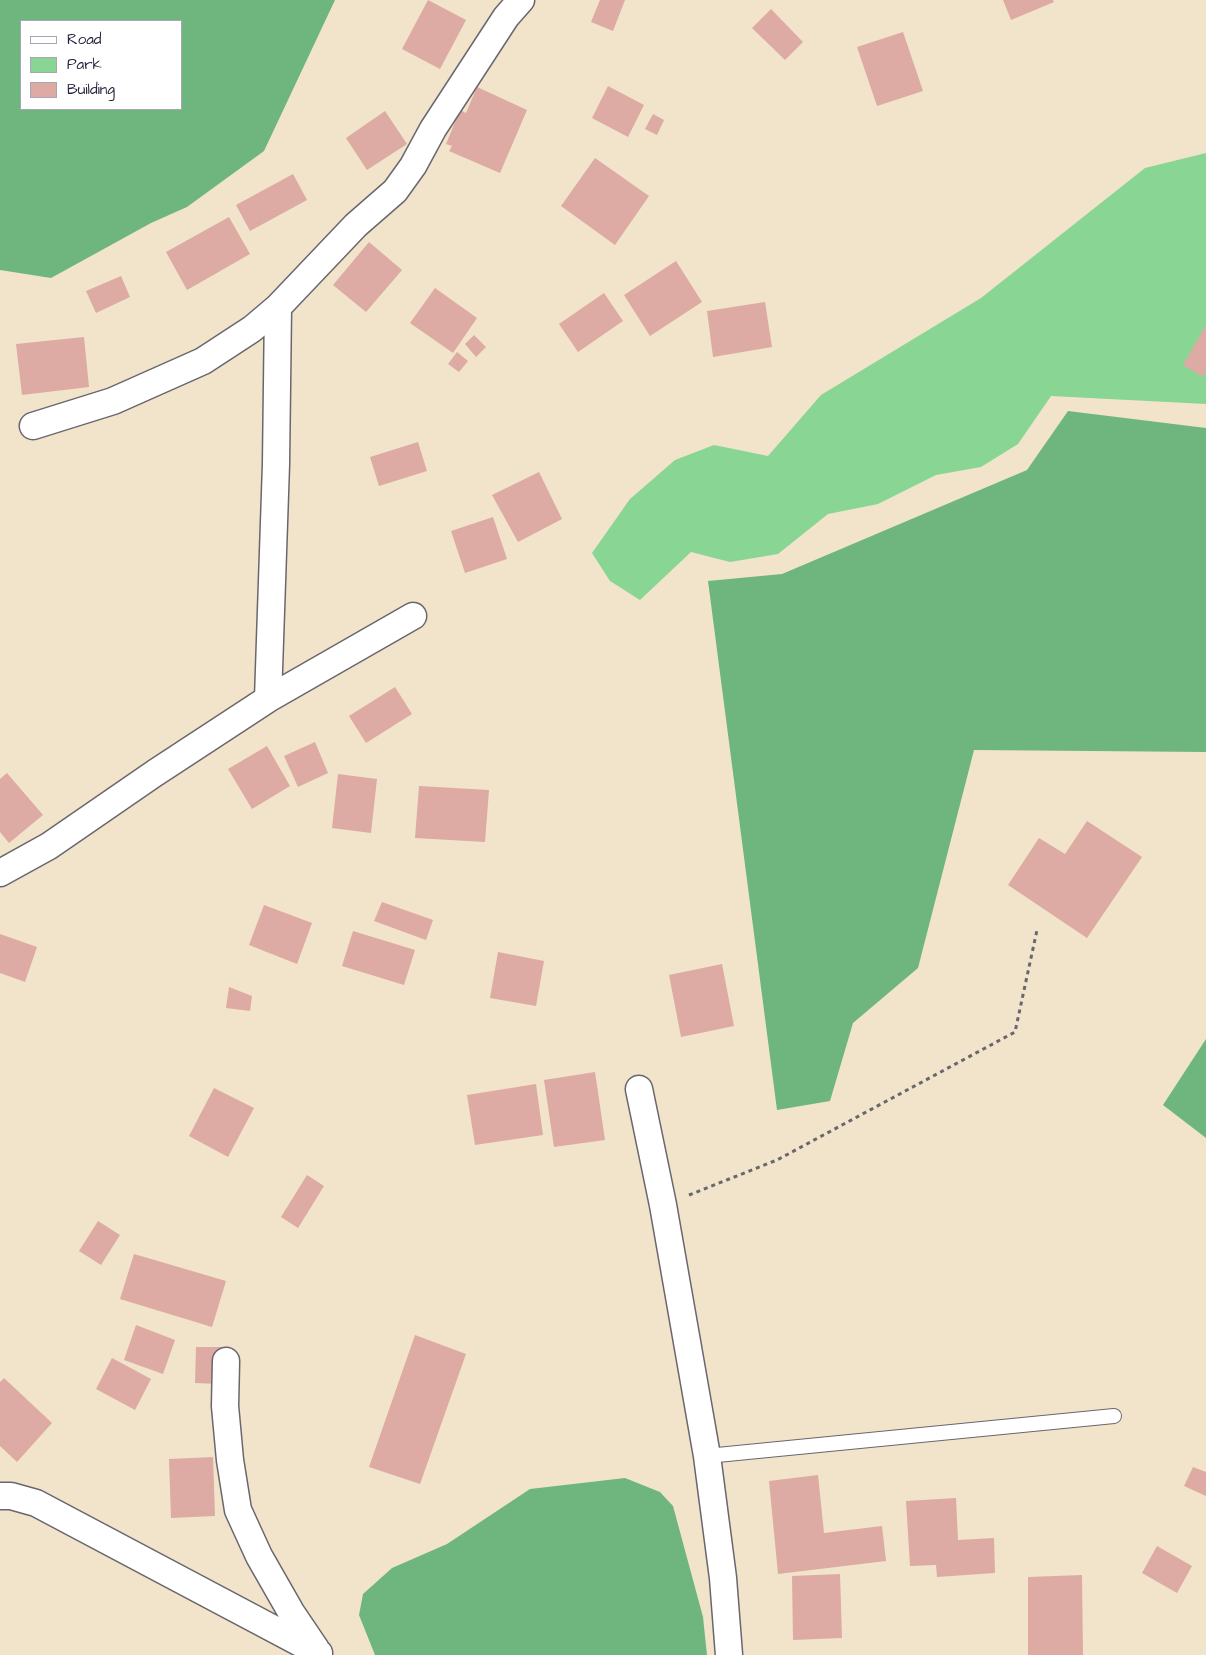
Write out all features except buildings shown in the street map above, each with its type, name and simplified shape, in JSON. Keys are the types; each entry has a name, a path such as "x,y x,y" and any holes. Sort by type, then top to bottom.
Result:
{"street":[{"path":"33,426 114,401 203,361 252,329 278,307 356,225 395,190 413,166 433,129 506,17 521,0"},
{"path":"268,699 276,464 278,307"},
{"path":"0,873 49,846 155,773 268,699 413,616"},
{"path":"639,1089 663,1205 707,1456 723,1578 729,1655"},
{"path":"226,1361 229,1451 238,1510 259,1556 291,1612 319,1654"},
{"path":"0,1496 11,1496 44,1507 319,1654"}],"lane":[{"path":"707,1456 1114,1416"}],"path":[{"path":"663,1205 777,1160 1015,1032 1037,930"}],"green space":[{"path":"0,0 335,0 264,151 187,207 151,223 51,278 0,270"},
{"path":"1206,153 1206,404 1051,396 1018,444 981,467 936,475 878,504 828,514 778,554 730,562 691,552 640,600 610,581 592,553 630,499 675,460 714,445 768,456 821,395 981,298 1145,168"},
{"path":"1068,411 1206,428 1206,752 974,750 918,968 853,1023 830,1101 777,1110 708,581 782,574 1027,470"},
{"path":"1206,1039 1206,1138 1163,1105"},
{"path":"625,1478 660,1492 673,1506 703,1617 707,1655 375,1655 359,1615 363,1594 392,1568 447,1544 530,1489"}]}
